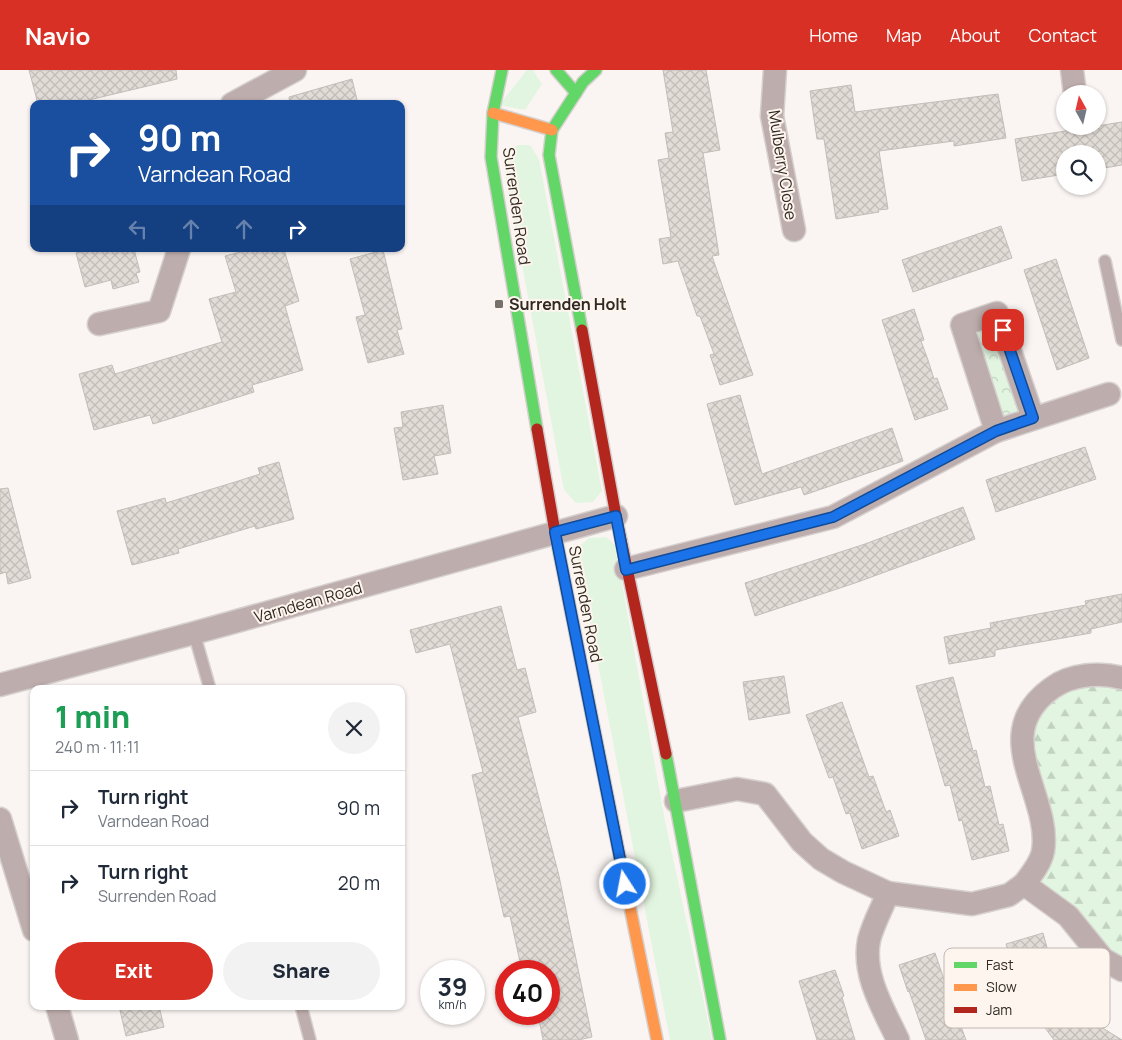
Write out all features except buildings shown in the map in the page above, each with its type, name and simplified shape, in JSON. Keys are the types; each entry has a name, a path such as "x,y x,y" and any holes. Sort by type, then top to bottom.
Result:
{"street":[{"path":"239,100 295,70"},
{"name":"Surrenden Road","path":"498,70 493,113 491,158 555,532 657,1040"},
{"path":"556,70 576,93"},
{"path":"596,70 583,82 552,130 549,155 626,570 676,801 720,1040"},
{"name":"Mulberry Close","path":"776,70 772,116 794,230"},
{"path":"1072,70 1074,85"},
{"path":"493,113 552,130"},
{"path":"100,324 159,311 178,252"},
{"path":"996,431 962,325 997,313 1033,418"},
{"path":"626,570 833,517 996,431 1115,392"},
{"name":"Varndean Road","path":"0,685 194,634 616,516"},
{"path":"676,801 737,788 765,794 802,842 821,859 843,872 888,893 972,904 1008,895 1024,884 1043,852 1044,834 1024,761 1022,743 1027,719 1039,699 1057,684 1069,679 1100,674 1122,678"},
{"path":"0,819 30,917"},
{"path":"1024,884 1068,916 1094,948"},
{"path":"888,893 870,936 868,957 878,997 898,1040"},
{"path":"1110,963 1122,970"},
{"path":"58,1010 67,1040"}],"lane":[{"path":"1105,261 1122,340"},
{"path":"194,634 209,685"},
{"path":"302,1010 310,1040"}],"green space":[{"path":"527,70 533,70 542,84 525,110 499,105"},
{"path":"518,145 530,145 539,159 602,491 593,502 576,503 564,490 504,168 507,151"},
{"path":"997,313 1033,418 996,431 962,325"},
{"path":"606,537 615,545 665,821 712,1040 670,1040 576,549 589,538"},
{"path":"1122,678 1122,970 1110,959 1110,948 1098,948 1037,893 1043,852 1024,761 1047,691"}],"traffic: fast":[{"path":"502,70 493,113 491,157 537,429"},
{"path":"556,70 576,93"},
{"path":"582,330 549,155 552,130 583,82 596,70"},
{"path":"666,754 720,1040"}],"traffic: slow":[{"path":"493,113 552,130"},
{"path":"620,858 657,1040"}],"traffic: jam":[{"path":"582,330 616,516 666,754"},
{"path":"537,429 555,532 620,858"}],"place":[{"name":"Surrenden Holt","path":"499,304"}],"route":[{"path":"625,884 555,532 616,516 626,570 833,517 996,431 1033,418 1003,330"}]}
